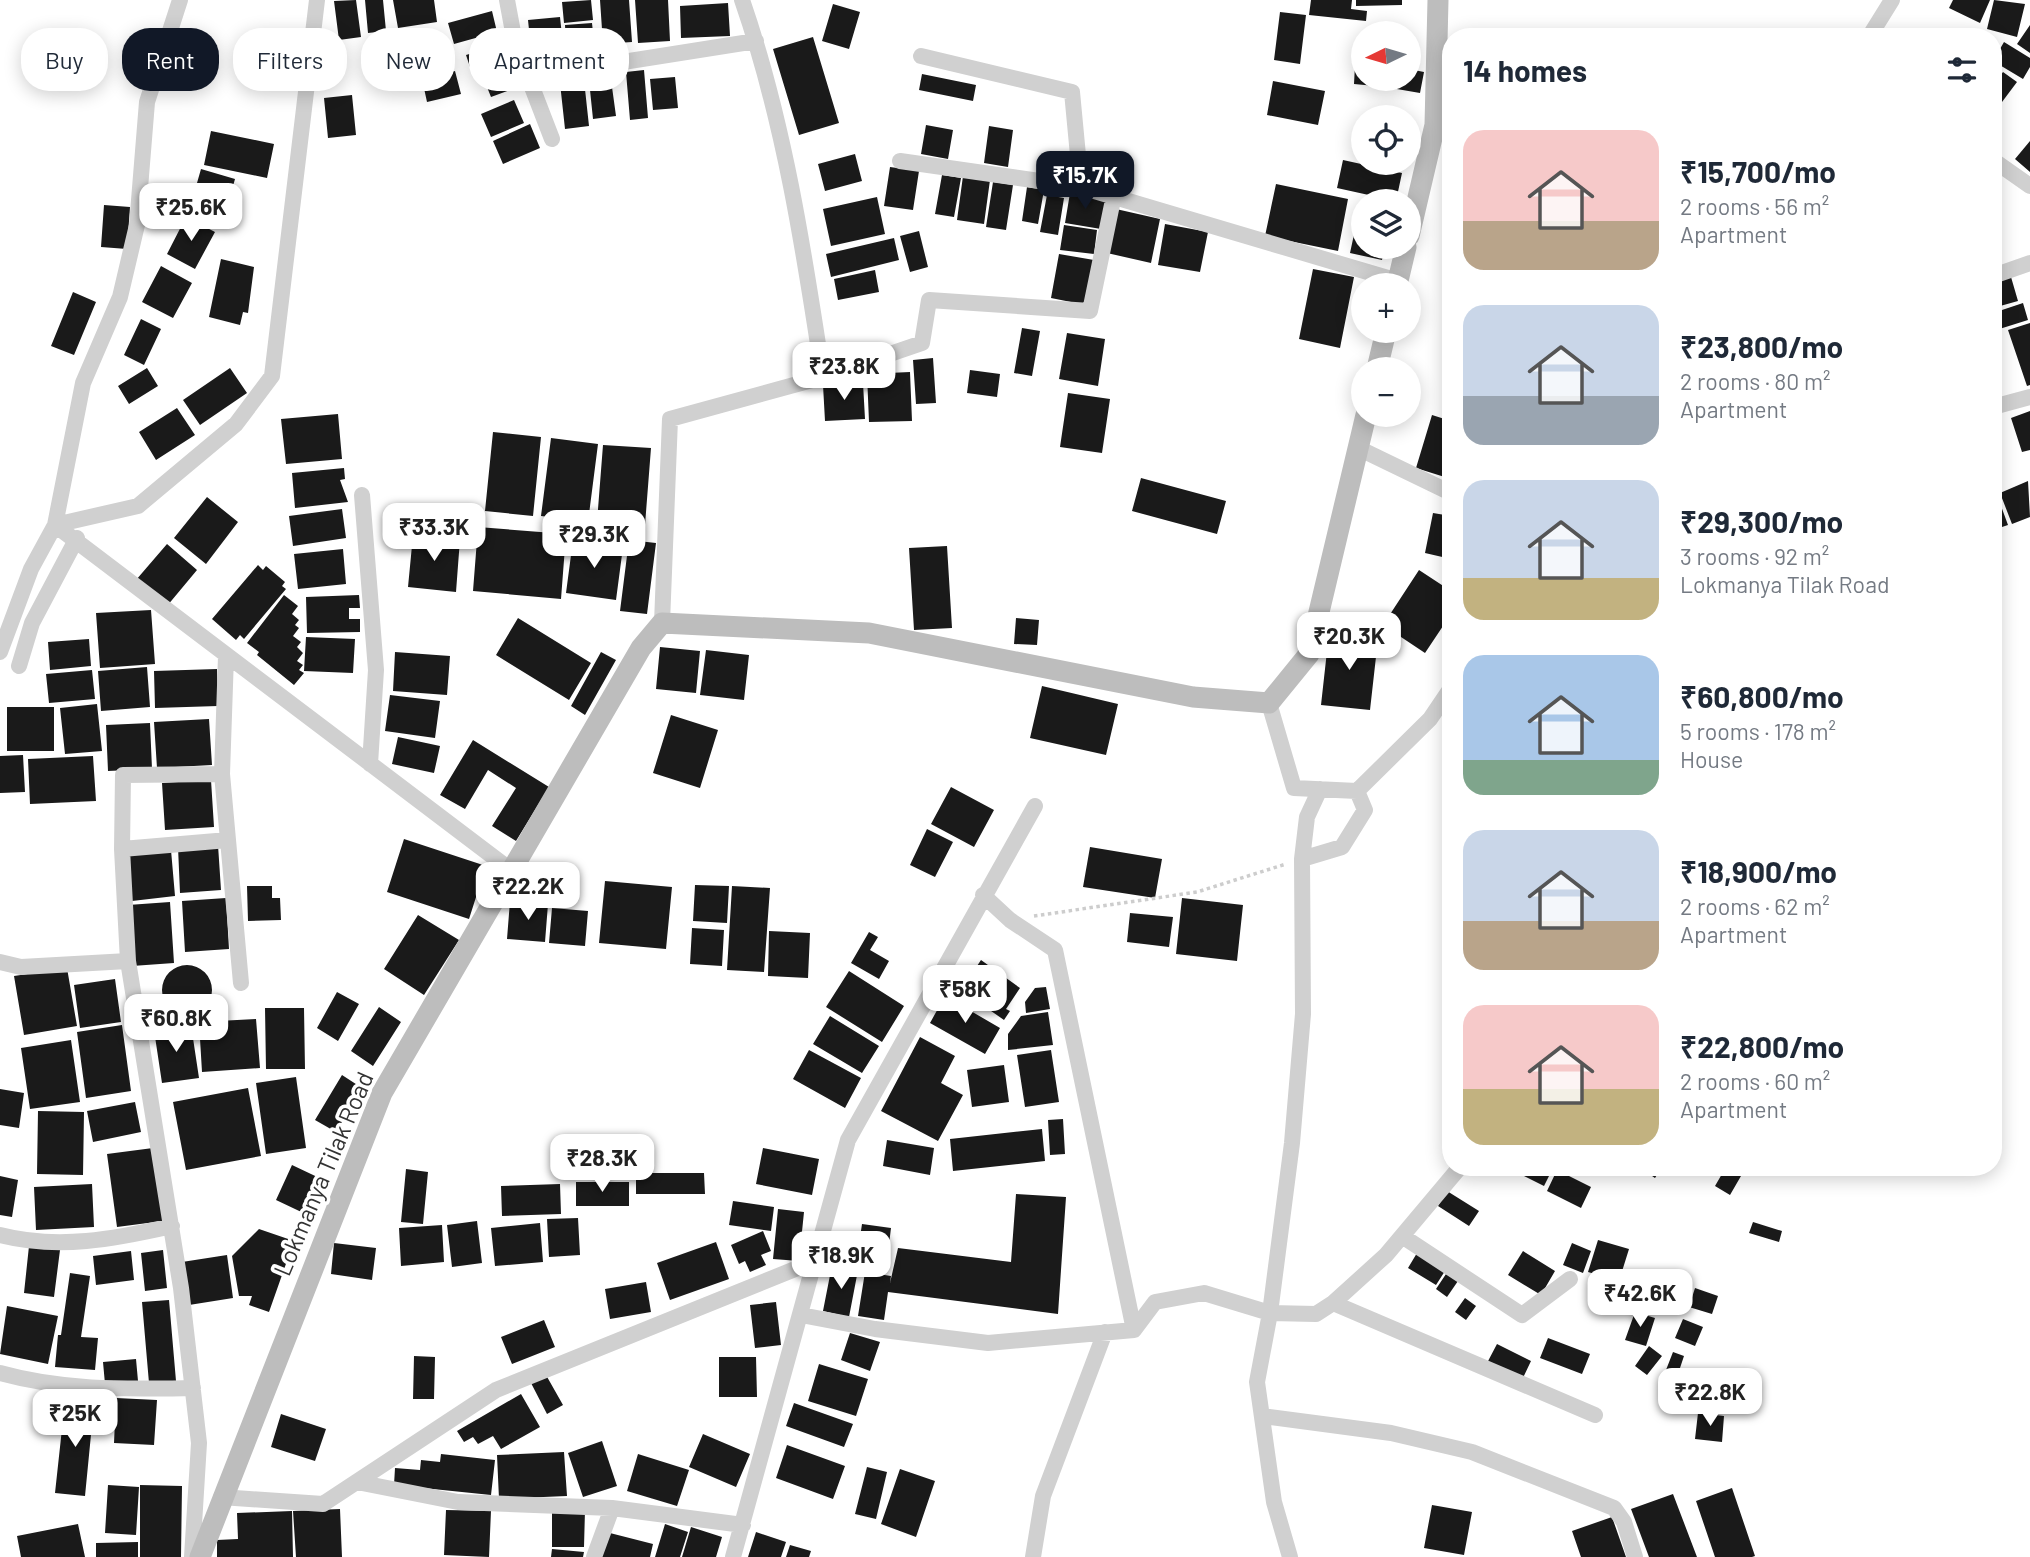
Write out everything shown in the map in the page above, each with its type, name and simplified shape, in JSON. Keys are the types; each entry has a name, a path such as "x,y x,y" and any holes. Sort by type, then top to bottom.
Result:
{"main road":[{"path":"1420,189 1435,125 1438,0"},
{"path":"662,623 869,633 1193,697 1269,703 1309,654 1363,427"},
{"name":"Lokmanya Tilak Road","path":"200,1557 221,1497 382,1093 641,648 662,623"}],"street":[{"path":"0,652 31,569 55,524 83,383 120,297 137,225 147,102 180,0"},
{"path":"55,524 138,506 236,424 272,376 317,0"},
{"path":"506,0 512,28"},
{"path":"742,0 756,41 802,235 823,377"},
{"path":"1875,28 1892,0"},
{"path":"629,62 756,41"},
{"path":"921,56 1072,93 1081,187"},
{"path":"533,91 552,139"},
{"path":"900,161 1081,187 1366,273"},
{"path":"2002,166 2030,186"},
{"path":"662,623 670,419 823,377 922,343 929,299 1090,312 1114,195"},
{"path":"2002,273 2030,263"},
{"path":"2002,405 2030,397"},
{"path":"1358,448 1442,489"},
{"path":"362,495 376,670 370,764"},
{"path":"55,524 77,538 226,656 512,871"},
{"path":"19,666 32,623 77,538"},
{"path":"226,656 222,774 241,983"},
{"path":"1269,703 1294,788 1357,791 1430,719 1442,701"},
{"path":"192,1557 199,1443 172,1226 128,961 122,849 123,775 222,774"},
{"path":"1290,1557 1274,1502 1257,1382 1270,1313 1292,1143 1303,1014 1302,859 1307,817 1320,789"},
{"path":"1302,859 1342,847 1365,810 1357,791"},
{"path":"733,1557 848,1140 1035,806"},
{"path":"122,849 228,840"},
{"path":"984,895 1010,920 1055,950 1134,1330"},
{"path":"0,962 21,967 128,961"},
{"path":"801,1315 874,1329 988,1343 1134,1330 1155,1302 1204,1293 1270,1313 1316,1314 1333,1303 1386,1255 1452,1176"},
{"path":"0,1235 20,1240 99,1242 172,1226"},
{"path":"1402,1236 1522,1315 1570,1279"},
{"path":"221,1497 323,1504 496,1390 815,1261"},
{"path":"1333,1303 1595,1415"},
{"path":"1032,1557 1043,1496 1105,1332"},
{"path":"0,1373 32,1382 88,1389 193,1388"},
{"path":"1262,1416 1391,1433 1472,1452 1614,1508 1624,1522 1635,1557"},
{"path":"357,1482 458,1502 612,1508 743,1525"},
{"path":"594,1557 612,1508"}],"path":[{"path":"1010,920 1197,892 1302,859"}],"building":[{"path":"356,0 361,37 347,39 347,28 337,28 334,1"},
{"path":"365,0 383,0 386,28 368,28"},
{"path":"393,0 434,0 437,22 398,28"},
{"path":"591,0 593,20 564,23 562,2"},
{"path":"600,0 629,0 632,42 629,42 629,28 602,28"},
{"path":"635,0 668,0 670,41 638,43"},
{"path":"1311,0 1352,0 1351,9 1367,11 1366,21 1309,15"},
{"path":"1356,0 1402,0 1402,5 1356,6"},
{"path":"1953,0 1990,0 1980,23 1949,8"},
{"path":"1994,0 2025,4 2017,37 2002,33 2002,28 1987,28"},
{"path":"728,3 730,36 681,38 680,6"},
{"path":"833,4 860,12 849,49 822,41"},
{"path":"492,11 496,28 469,28 469,40 455,44 455,28 449,28 448,23"},
{"path":"1280,12 1306,15 1300,64 1274,60"},
{"path":"560,17 561,28 529,28 528,20"},
{"path":"592,23 593,28 565,28 565,25"},
{"path":"2030,25 2030,53 2017,44"},
{"path":"813,37 839,123 799,135 773,49"},
{"path":"2004,42 2030,58 2030,67 2023,79 2002,66"},
{"path":"644,70 648,118 630,120 629,72"},
{"path":"455,71 461,94 427,102 425,91 455,91"},
{"path":"2002,73 2017,82 2002,102"},
{"path":"922,74 976,85 973,101 919,90"},
{"path":"675,77 678,108 653,110 650,79"},
{"path":"1273,81 1325,91 1318,125 1267,115"},
{"path":"489,91 507,91 491,97"},
{"path":"561,91 585,91 589,126 565,129"},
{"path":"590,91 613,91 616,116 593,119"},
{"path":"352,95 356,135 328,138 324,98"},
{"path":"514,100 524,123 491,137 481,114"},
{"path":"530,124 540,148 503,164 493,141"},
{"path":"926,125 953,130 948,159 921,154"},
{"path":"989,126 1013,130 1008,167 984,163"},
{"path":"211,131 274,144 267,178 204,165"},
{"path":"2030,141 2030,172 2015,159"},
{"path":"855,154 862,181 825,191 818,164"},
{"path":"1343,160 1351,162 1351,175 1402,175 1399,189 1351,191 1337,188"},
{"path":"890,167 919,171 913,210 884,206"},
{"path":"201,169 235,179 223,221 189,211"},
{"path":"942,175 961,178 954,217 935,214"},
{"path":"963,176 990,180 984,224 957,220"},
{"path":"993,182 1013,185 1006,230 986,227"},
{"path":"1276,184 1348,199 1338,251 1265,236"},
{"path":"1027,187 1044,190 1038,224 1022,221"},
{"path":"1070,193 1106,200 1101,229 1065,223"},
{"path":"1047,195 1064,198 1058,235 1040,232"},
{"path":"877,197 885,234 831,246 823,209"},
{"path":"104,205 130,207 127,249 101,247"},
{"path":"1116,209 1160,219 1151,263 1107,253"},
{"path":"186,217 215,232 195,269 167,254"},
{"path":"1165,224 1208,232 1200,272 1158,265"},
{"path":"1064,225 1097,230 1094,254 1060,250"},
{"path":"919,231 928,267 910,272 900,236"},
{"path":"894,238 899,260 831,277 826,254"},
{"path":"1059,254 1094,260 1086,305 1051,298"},
{"path":"221,259 254,267 248,313 243,312 240,325 209,317"},
{"path":"161,266 192,283 173,318 142,302"},
{"path":"1313,269 1351,276 1351,292 1340,348 1299,339"},
{"path":"875,270 879,292 838,300 834,279"},
{"path":"2011,277 2018,301 2002,305 2002,280"},
{"path":"73,292 96,302 74,355 51,346"},
{"path":"2023,303 2028,320 2002,328 2002,310"},
{"path":"141,319 161,329 144,365 124,355"},
{"path":"2030,323 2030,385 2027,386 2008,330"},
{"path":"1022,328 1040,331 1032,376 1014,373"},
{"path":"1067,333 1105,339 1098,386 1059,379"},
{"path":"933,358 936,403 916,404 913,360"},
{"path":"147,368 158,386 129,404 118,386"},
{"path":"230,368 247,393 200,425 183,400"},
{"path":"970,370 1000,374 997,397 967,393"},
{"path":"910,372 912,421 869,422 867,374"},
{"path":"863,383 865,419 825,421 823,385"},
{"path":"1068,393 1110,399 1102,453 1060,447"},
{"path":"177,408 195,435 156,460 139,432"},
{"path":"2030,411 2030,450 2022,452 2011,418"},
{"path":"338,414 342,459 286,464 281,419"},
{"path":"1432,415 1442,418 1442,476 1416,468"},
{"path":"493,432 541,437 533,516 485,511"},
{"path":"551,438 598,444 588,522 541,516"},
{"path":"603,445 651,448 645,525 597,522"},
{"path":"344,468 345,479 340,480 348,502 295,508 292,473"},
{"path":"1141,478 1226,501 1217,534 1132,511"},
{"path":"2028,481 2030,517 2012,524 2002,492"},
{"path":"207,497 238,522 206,564 174,538"},
{"path":"342,509 346,538 293,546 289,516"},
{"path":"2002,509 2008,525 2002,527"},
{"path":"1433,513 1442,514 1442,557 1425,553"},
{"path":"478,527 566,534 561,599 473,591"},
{"path":"413,535 460,539 456,592 408,587"},
{"path":"573,540 623,547 616,600 566,593"},
{"path":"629,540 656,543 647,614 620,611"},
{"path":"167,544 197,570 167,606 136,580"},
{"path":"947,546 952,628 914,630 909,548"},
{"path":"343,549 346,584 298,589 294,554"},
{"path":"258,565 263,570 266,566 285,582 282,586 286,589 244,639 240,635 236,640 212,619"},
{"path":"1419,570 1442,585 1442,628 1425,653 1383,625"},
{"path":"284,595 298,606 292,614 299,620 295,625 299,628 293,636 301,642 297,647 303,653 297,661 303,665 299,670 304,673 294,685 257,655 259,652 247,643"},
{"path":"359,595 360,608 349,608 349,619 360,619 360,632 307,633 306,597"},
{"path":"151,610 155,664 100,668 96,613"},
{"path":"518,618 591,663 569,700 496,655"},
{"path":"1016,618 1039,620 1037,645 1014,644"},
{"path":"1329,633 1378,639 1370,710 1321,705"},
{"path":"306,637 355,639 353,673 304,671"},
{"path":"89,639 91,666 50,670 48,642"},
{"path":"660,647 700,651 696,693 656,689"},
{"path":"706,650 749,655 744,700 700,695"},
{"path":"395,652 450,656 447,695 393,691"},
{"path":"601,652 616,660 585,715 571,706"},
{"path":"147,667 150,707 101,711 98,671"},
{"path":"217,669 218,706 155,708 154,671"},
{"path":"92,670 95,699 49,703 46,674"},
{"path":"1042,686 1118,704 1106,755 1030,738"},
{"path":"390,695 440,701 435,738 385,731"},
{"path":"97,704 102,751 65,754 60,708"},
{"path":"7,707 54,707 54,751 7,751"},
{"path":"671,715 718,730 700,788 653,773"},
{"path":"209,719 212,765 157,768 154,722"},
{"path":"150,723 152,769 108,771 106,725"},
{"path":"398,737 440,746 434,773 392,764"},
{"path":"473,740 549,787 516,841 492,826 516,788 488,770 465,809 440,795"},
{"path":"23,755 25,792 0,793 0,756"},
{"path":"93,756 96,801 30,804 28,759"},
{"path":"211,780 214,827 165,830 162,783"},
{"path":"951,787 994,810 974,847 931,824"},
{"path":"927,829 953,842 935,877 910,865"},
{"path":"404,839 486,866 469,919 387,892"},
{"path":"218,845 221,890 180,893 178,847"},
{"path":"1090,847 1162,859 1155,898 1083,887"},
{"path":"171,850 175,896 132,901 127,854"},
{"path":"528,866 576,871 573,901 525,896"},
{"path":"605,881 672,887 666,949 599,943"},
{"path":"695,885 729,886 727,923 693,921"},
{"path":"247,886 272,886 272,898 280,898 281,920 248,921"},
{"path":"732,886 770,888 764,972 727,970"},
{"path":"226,898 229,949 185,952 182,901"},
{"path":"1182,898 1243,905 1237,961 1176,954"},
{"path":"510,901 548,904 545,942 507,939"},
{"path":"170,902 174,963 132,966 128,905"},
{"path":"552,908 588,911 585,946 549,943"},
{"path":"1130,913 1173,917 1169,947 1127,942"},
{"path":"418,915 459,940 424,995 384,969"},
{"path":"692,928 724,930 722,966 690,964"},
{"path":"769,931 810,933 808,978 768,976"},
{"path":"869,932 878,937 870,950 889,961 879,979 851,963"},
{"path":"981,960 1020,988 1006,1009 1010,1011 1004,1020 961,990"},
{"path":"187,965 205,972 212,990 205,1008 187,1015 169,1008 162,990 169,972"},
{"path":"67,968 77,1026 24,1035 14,976"},
{"path":"849,971 904,1006 882,1042 826,1007"},
{"path":"115,979 121,1022 80,1028 74,985"},
{"path":"1046,987 1050,1009 1026,1013 1025,1002 1035,988"},
{"path":"337,992 359,1004 338,1041 317,1028"},
{"path":"945,996 1000,1028 985,1054 930,1023"},
{"path":"379,1007 401,1022 373,1066 351,1051"},
{"path":"265,1008 304,1008 305,1069 266,1069"},
{"path":"1048,1012 1053,1045 1008,1050 1008,1034 1021,1016"},
{"path":"830,1016 879,1046 862,1073 813,1044"},
{"path":"256,1019 260,1068 202,1072 199,1022"},
{"path":"122,1025 131,1091 86,1098 77,1032"},
{"path":"191,1025 199,1078 162,1083 154,1030"},
{"path":"920,1037 955,1056 941,1083 963,1095 938,1141 881,1111"},
{"path":"71,1040 80,1102 30,1109 21,1048"},
{"path":"809,1050 861,1078 845,1108 793,1079"},
{"path":"1051,1050 1059,1102 1025,1107 1017,1055"},
{"path":"1004,1065 1009,1102 972,1107 967,1070"},
{"path":"342,1075 362,1088 336,1132 315,1120"},
{"path":"296,1077 306,1148 266,1154 256,1083"},
{"path":"248,1088 261,1156 186,1170 173,1102"},
{"path":"0,1089 24,1093 19,1128 0,1125"},
{"path":"135,1102 141,1132 93,1142 87,1111"},
{"path":"38,1111 84,1112 83,1175 37,1174"},
{"path":"1063,1119 1065,1154 1050,1155 1048,1120"},
{"path":"1042,1129 1045,1161 953,1171 950,1139"},
{"path":"887,1140 934,1148 930,1175 883,1166"},
{"path":"153,1148 163,1221 117,1227 107,1154"},
{"path":"763,1148 819,1159 812,1195 756,1184"},
{"path":"292,1165 330,1183 314,1218 276,1200"},
{"path":"406,1169 428,1172 423,1224 401,1222"},
{"path":"636,1173 704,1173 705,1194 636,1194"},
{"path":"0,1176 18,1180 12,1217 0,1215"},
{"path":"1524,1176 1549,1176 1544,1186"},
{"path":"1554,1176 1569,1176 1591,1187 1581,1208 1547,1191"},
{"path":"1721,1176 1741,1176 1730,1195 1715,1186"},
{"path":"576,1182 629,1182 629,1206 576,1206"},
{"path":"92,1184 94,1227 36,1230 34,1187"},
{"path":"560,1184 561,1214 502,1216 501,1186"},
{"path":"1447,1191 1479,1211 1469,1226 1438,1206"},
{"path":"1016,1194 1066,1197 1058,1314 888,1292 884,1320 858,1316 865,1272 891,1276 890,1283 898,1248 1011,1262"},
{"path":"733,1201 774,1207 771,1231 729,1225"},
{"path":"778,1209 804,1212 799,1261 773,1259"},
{"path":"578,1218 580,1255 549,1257 547,1219"},
{"path":"477,1221 482,1263 452,1267 447,1225"},
{"path":"1753,1222 1782,1231 1779,1242 1749,1233"},
{"path":"540,1223 543,1262 495,1266 491,1228"},
{"path":"862,1224 891,1228 886,1269 856,1265"},
{"path":"442,1225 444,1262 401,1266 399,1228"},
{"path":"259,1229 294,1241 269,1312 249,1305 252,1296 239,1296 232,1256"},
{"path":"763,1231 771,1251 761,1255 766,1265 750,1272 745,1261 739,1264 731,1245"},
{"path":"1598,1240 1629,1249 1619,1281 1588,1272"},
{"path":"716,1242 729,1279 670,1300 657,1263"},
{"path":"334,1243 376,1248 372,1280 331,1274"},
{"path":"1572,1243 1591,1251 1583,1273 1563,1265"},
{"path":"29,1246 60,1250 54,1297 24,1293"},
{"path":"163,1250 167,1288 145,1291 141,1253"},
{"path":"131,1251 134,1280 96,1285 93,1256"},
{"path":"1523,1251 1555,1271 1541,1295 1508,1275"},
{"path":"1417,1253 1445,1271 1436,1285 1408,1268"},
{"path":"227,1255 233,1298 189,1305 182,1262"},
{"path":"832,1265 858,1270 849,1317 823,1311"},
{"path":"70,1273 90,1276 81,1337 98,1338 95,1370 55,1367"},
{"path":"1446,1274 1458,1281 1447,1297 1436,1289"},
{"path":"646,1282 651,1312 610,1319 605,1289"},
{"path":"1695,1288 1718,1296 1712,1314 1689,1307"},
{"path":"1465,1298 1476,1306 1466,1320 1455,1312"},
{"path":"169,1300 176,1381 149,1383 142,1302"},
{"path":"776,1302 781,1345 755,1348 750,1305"},
{"path":"7,1306 58,1316 48,1364 0,1354"},
{"path":"1635,1312 1655,1318 1646,1346 1625,1340"},
{"path":"1683,1319 1703,1327 1695,1346 1675,1338"},
{"path":"544,1320 555,1347 512,1364 501,1337"},
{"path":"850,1333 880,1342 870,1371 841,1360"},
{"path":"1548,1338 1590,1354 1582,1374 1540,1358"},
{"path":"1497,1344 1531,1361 1522,1380 1487,1363"},
{"path":"1649,1346 1662,1356 1647,1375 1635,1366"},
{"path":"1673,1352 1684,1356 1678,1374 1666,1370"},
{"path":"414,1356 435,1357 434,1399 413,1399"},
{"path":"719,1357 756,1357 757,1397 719,1397"},
{"path":"136,1359 138,1381 105,1384 103,1362"},
{"path":"819,1364 868,1379 856,1416 808,1401"},
{"path":"546,1375 563,1405 547,1414 531,1383"},
{"path":"521,1394 540,1427 501,1449 493,1436 478,1444 473,1437 464,1442 457,1431"},
{"path":"116,1398 157,1400 154,1445 114,1443"},
{"path":"65,1401 94,1404 85,1496 55,1493"},
{"path":"794,1403 853,1424 844,1447 786,1426"},
{"path":"1698,1413 1724,1416 1722,1442 1695,1439"},
{"path":"281,1414 326,1429 315,1461 271,1447"},
{"path":"703,1434 750,1454 736,1487 689,1467"},
{"path":"602,1441 617,1486 583,1497 568,1453"},
{"path":"787,1445 845,1466 833,1499 776,1478"},
{"path":"564,1452 567,1496 499,1499 497,1455"},
{"path":"441,1454 495,1460 491,1495 394,1485 395,1468 420,1470 421,1460 440,1462"},
{"path":"638,1454 689,1470 677,1506 627,1491"},
{"path":"867,1467 887,1472 876,1519 855,1514"},
{"path":"900,1469 935,1481 916,1537 881,1524"},
{"path":"108,1485 139,1487 136,1535 105,1533"},
{"path":"140,1485 182,1486 181,1557 140,1557"},
{"path":"1732,1488 1755,1556 1752,1557 1715,1557 1696,1501"},
{"path":"1673,1494 1697,1557 1649,1557 1631,1509"},
{"path":"1432,1505 1472,1512 1464,1555 1424,1548"},
{"path":"340,1509 342,1557 296,1557 293,1511"},
{"path":"446,1510 491,1511 489,1557 444,1555"},
{"path":"552,1510 585,1510 584,1547 552,1547"},
{"path":"292,1511 293,1557 217,1557 217,1540 238,1539 237,1513"},
{"path":"1612,1517 1626,1557 1581,1557 1572,1531"},
{"path":"78,1524 85,1557 21,1557 17,1536"},
{"path":"665,1524 688,1532 680,1557 655,1557"},
{"path":"691,1527 722,1537 716,1557 682,1557"},
{"path":"606,1532 653,1544 650,1557 600,1557"},
{"path":"756,1532 786,1542 781,1557 748,1557"},
{"path":"138,1542 138,1557 96,1557 96,1543"},
{"path":"790,1545 811,1551 809,1557 786,1557"},
{"path":"552,1549 584,1552 583,1557 551,1557"}]}
